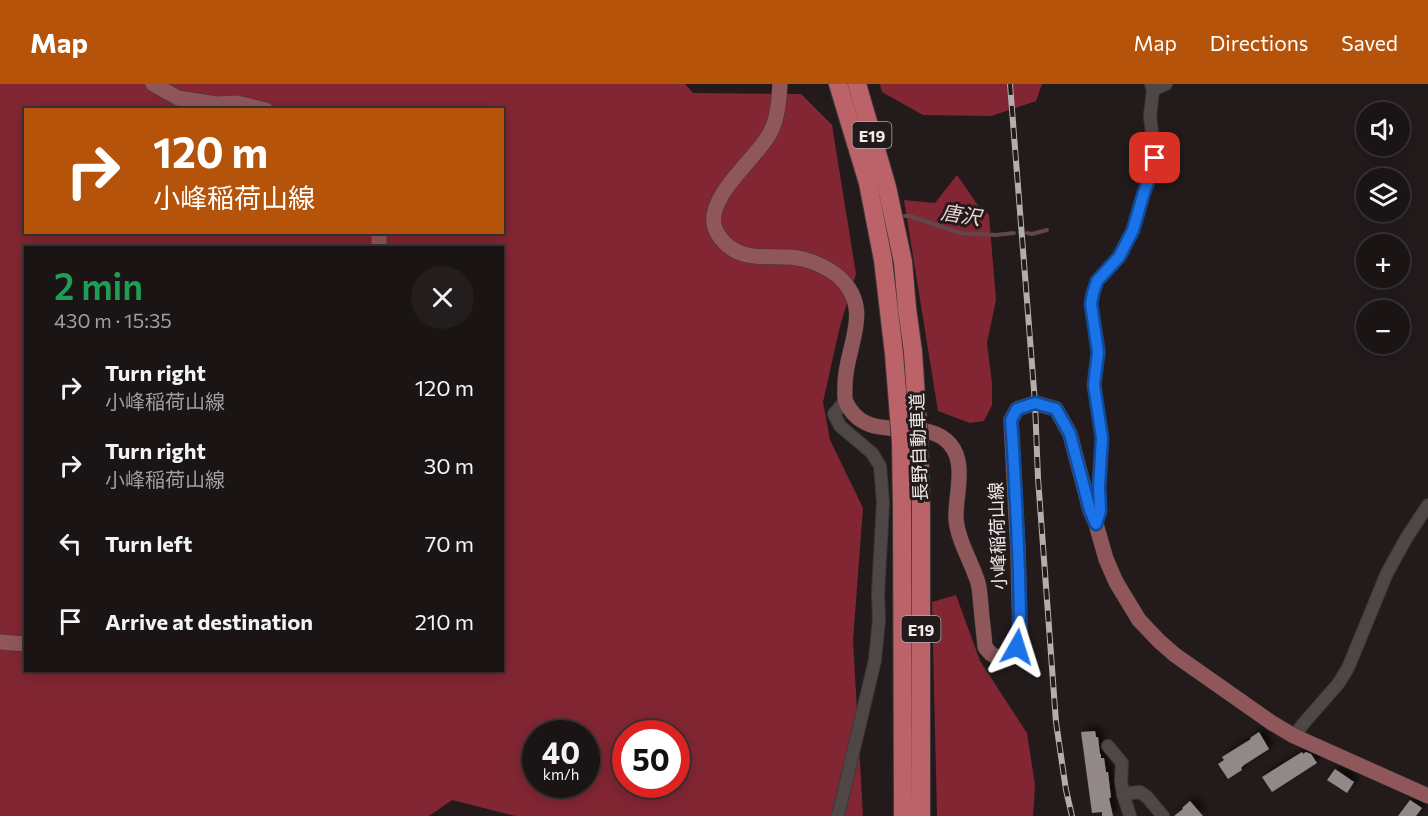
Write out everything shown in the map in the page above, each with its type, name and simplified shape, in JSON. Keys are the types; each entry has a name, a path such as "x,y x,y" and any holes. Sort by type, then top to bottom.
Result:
{"highway":[{"name":"長野自動車道","path":"838,84 868,183 883,260 894,354 901,442 903,816"},
{"name":"長野自動車道","path":"857,84 887,187 903,262 913,352 920,441 921,816"}],"main road":[{"path":"153,84 184,100 237,104 256,108"},
{"path":"780,84 778,107 771,132 722,193 716,207 714,223 719,237 728,247 742,255 803,259 824,267 838,276 850,290 855,302 858,321 845,377 845,401"},
{"name":"小峰稲荷山線","path":"845,401 854,414 865,423 877,428 929,431 949,442 956,452 959,463 956,520 978,585 986,647 991,654 999,658 1008,657 1017,647 1020,633 1011,420 1017,409 1035,403 1056,409 1070,434 1090,510 1106,559 1116,582 1139,620 1159,641 1175,655 1294,736 1428,796"},
{"path":"0,642 24,644"}],"street":[{"path":"1096,524 1100,511 1102,438 1094,385 1098,352 1091,304 1097,281 1119,257 1133,230 1155,158 1150,116 1152,87 1167,84"},
{"path":"838,816 875,660 879,619 878,594 883,502 880,466 873,453 840,426 834,414 845,401"},
{"path":"1294,736 1338,684 1348,668 1387,573 1428,505"},
{"path":"1108,746 1122,763 1121,780 1130,816"},
{"path":"1124,794 1140,792 1147,796 1163,816"}],"shaded area":[{"path":"0,84 685,84 693,93 801,94 832,125 856,274 840,326 823,402 830,440 863,508 853,640 863,816 515,816 452,800 429,816 0,816"},
{"path":"880,84 1042,84 1036,101 991,116 923,115 882,92"},
{"path":"957,175 977,204 989,215 996,300 987,343 992,405 984,421 970,423 938,411 904,200 935,203"},
{"path":"956,595 980,661 1027,733 1035,785 1033,816 937,816 932,602"}],"building":[{"path":"1095,731 1101,758 1104,758 1106,772 1108,772 1111,798 1109,798 1113,816 1102,816 1102,812 1092,813 1081,732"},
{"path":"1259,732 1269,749 1244,765 1242,770 1228,779 1218,764 1224,760 1222,757"},
{"path":"1302,752 1311,754 1317,763 1272,792 1262,777"},
{"path":"1335,769 1354,782 1347,793 1327,780"},
{"path":"1410,800 1422,808 1416,816 1398,816"},
{"path":"1190,801 1203,816 1174,816 1183,809"}],"waterway":[{"name":"唐沢","path":"904,216 960,233 996,235 1014,233"},
{"path":"1027,233 1047,230"}],"railway":[{"path":"1010,84 1035,403 1038,478 1056,722 1072,816"}],"route":[{"path":"1017,647 1020,613 1011,420 1017,409 1035,403 1056,409 1070,434 1090,510 1096,524 1100,511 1102,438 1094,385 1098,352 1091,304 1097,281 1119,257 1133,230 1155,158"}]}
